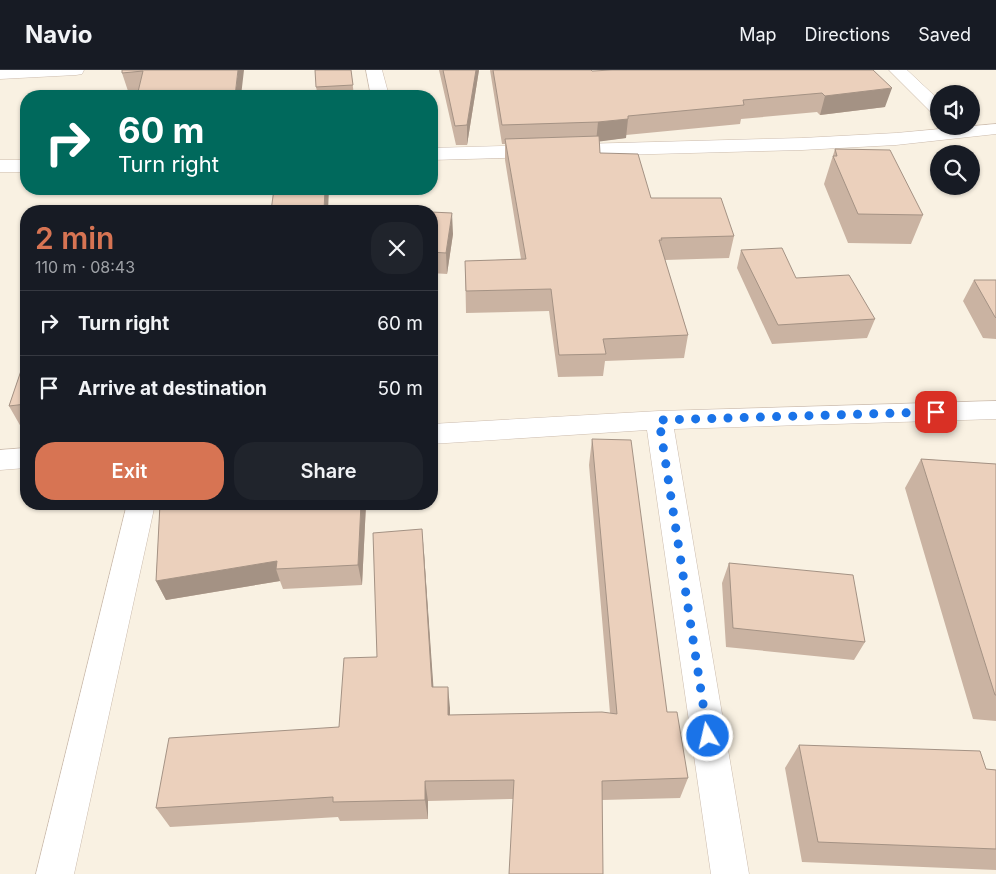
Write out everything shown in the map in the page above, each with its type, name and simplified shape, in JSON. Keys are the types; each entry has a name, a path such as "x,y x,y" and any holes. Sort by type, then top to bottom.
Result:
{"street":[{"path":"0,74 76,70"},
{"path":"374,70 379,90"},
{"path":"897,70 930,101"},
{"path":"980,129 996,129"},
{"path":"438,154 802,144 896,139 930,134"},
{"path":"0,166 20,166"},
{"path":"438,434 659,420 996,410"},
{"path":"659,420 730,874"},
{"path":"0,460 20,458"},
{"path":"55,874 140,510"}],"building":[{"path":"122,70 238,70 236,90 138,90 143,71 122,73"},
{"path":"315,70 351,70 353,85 316,87"},
{"path":"443,70 476,70 467,125 455,126"},
{"path":"493,70 873,70 892,88 825,96 822,93 743,100 744,105 628,116 628,119 598,122 502,125"},
{"path":"599,136 600,153 638,154 651,198 721,198 734,236 661,238 662,240 659,240 688,335 603,339 606,354 559,355 551,289 466,291 465,261 526,259 505,139"},
{"path":"835,149 890,150 923,215 858,214 833,156 837,156"},
{"path":"273,195 325,195 324,205 272,205"},
{"path":"438,212 452,213 446,253 438,252"},
{"path":"782,248 796,278 849,275 875,319 778,325 741,250"},
{"path":"974,280 996,280 996,318 995,317"},
{"path":"20,374 20,405 9,406"},
{"path":"592,439 631,440 667,712 677,712 688,778 602,781 603,874 509,874 514,780 425,781 425,800 333,802 333,797 156,808 169,738 339,727 344,658 377,657 373,533 422,529 432,687 448,687 448,715 602,712 617,714"},
{"path":"921,459 996,464 996,695 995,695"},
{"path":"160,510 361,510 358,565 276,569 277,561 156,581"},
{"path":"729,563 853,575 865,642 733,628"},
{"path":"799,745 980,751 986,769 996,770 996,849 818,842"}],"route":[{"path":"708,736 659,420 936,412"}]}
